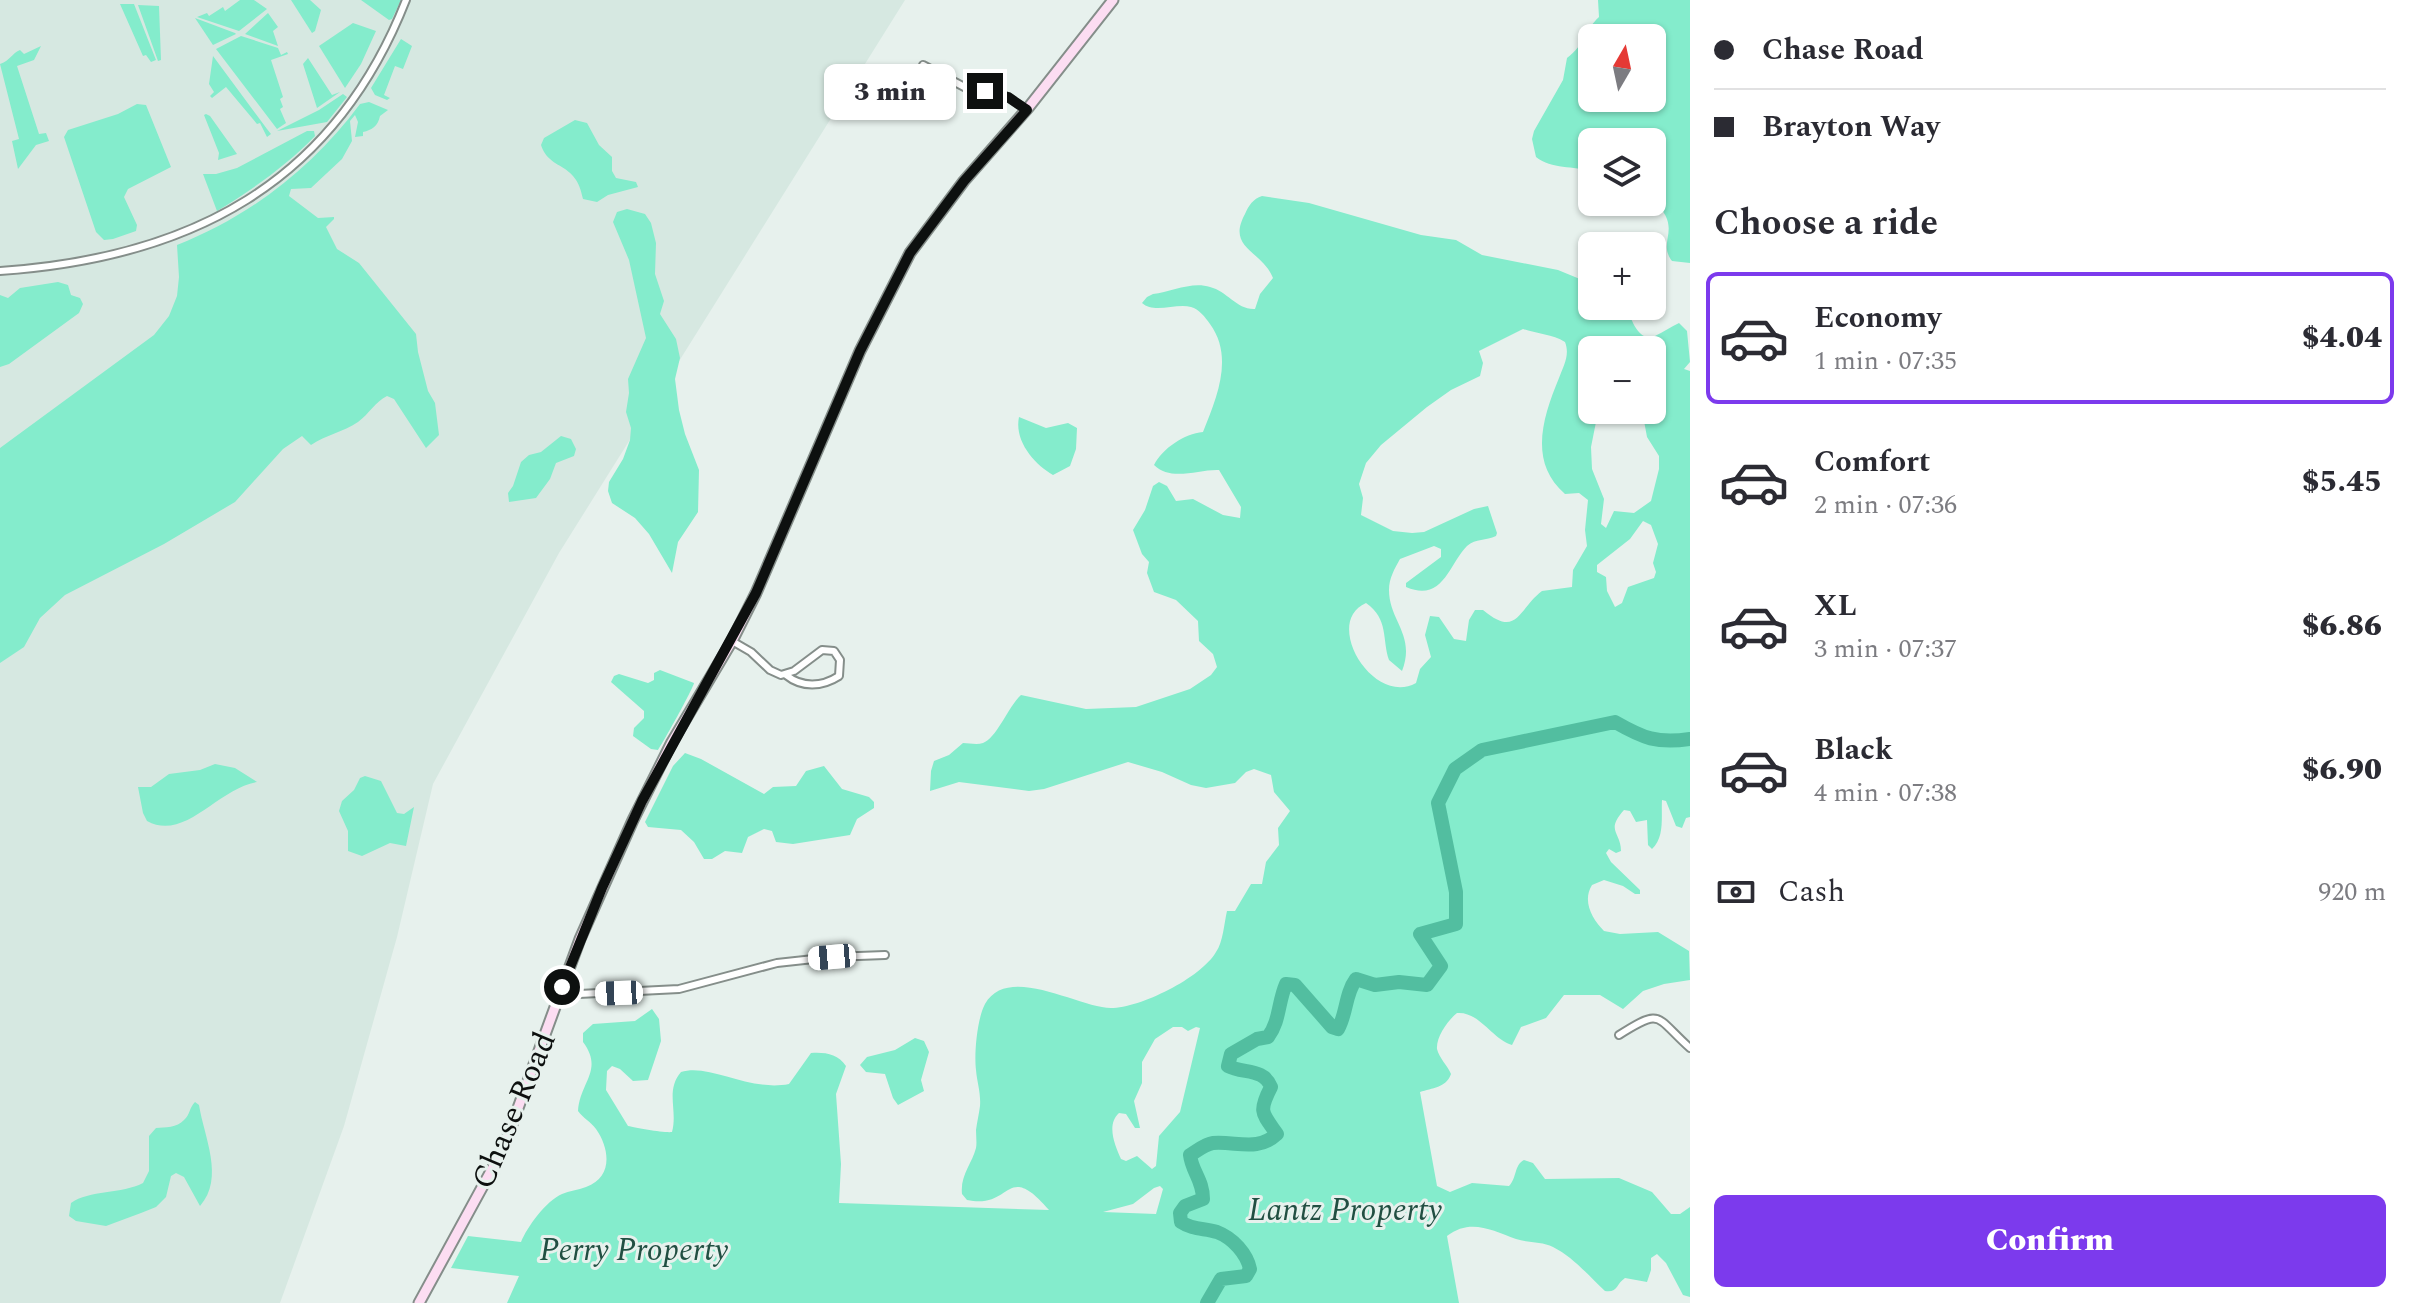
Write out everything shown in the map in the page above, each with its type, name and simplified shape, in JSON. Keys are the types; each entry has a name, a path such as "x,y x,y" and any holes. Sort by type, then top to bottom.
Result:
{"street":[{"path":"0,271 91,260 144,248 198,227 246,200 300,159 347,108 383,53 406,0"},
{"name":"Chase Road","path":"419,1303 503,1149 602,888 651,782 732,641 768,566 860,351 910,253 964,181 1027,110 1113,0"},
{"path":"923,65 968,89 1008,97 1027,110"},
{"path":"732,641 751,652 775,673 797,681 823,685 839,676 840,660 834,651 822,650 786,675"},
{"path":"559,995 679,989 777,963 885,955"},
{"path":"1619,1035 1650,1017 1660,1018 1690,1048"}],"shaded area":[{"path":"0,0 905,0 559,553 433,784 397,937 344,1126 280,1303 0,1303"}],"green space":[{"path":"240,0 254,0 267,9 239,31 197,17 207,13 209,16 223,7 225,11"},
{"path":"291,0 310,0 321,10 315,31 312,33"},
{"path":"361,0 401,0 389,20"},
{"path":"1598,0 1690,0 1690,263 1672,261 1668,254 1666,128 1578,128 1578,169 1549,164 1536,157 1532,139 1534,131 1563,80 1567,58 1578,46 1578,112 1666,112 1666,24 1593,24 1599,17"},
{"path":"120,4 134,4 156,60 151,62 146,55 143,56"},
{"path":"138,5 159,6 161,60 158,61"},
{"path":"268,13 278,27 273,31 278,46 245,34"},
{"path":"195,18 235,33 236,34 213,45"},
{"path":"353,23 376,31 361,64 345,88 319,46"},
{"path":"241,36 278,48 281,55 288,54 271,60 283,97 280,99 283,107 280,109 286,123 277,129 216,49"},
{"path":"401,39 412,46 403,69 395,66 384,95 390,98 387,100 375,95 371,88"},
{"path":"41,46 34,60 17,66 39,134 46,133 49,141 36,145 18,169 12,141 19,139 0,64 20,50 24,54"},
{"path":"213,56 271,134 267,137 260,123 257,124 226,87 212,98 210,96 214,92 209,84"},
{"path":"308,58 332,95 340,92 317,108 303,64"},
{"path":"343,94 347,97 327,122 277,131 319,110"},
{"path":"369,102 388,110 374,127 363,132 363,136 355,137 358,122 355,115 350,121 352,141 342,159 311,188 291,189 289,196 318,218 334,217 326,227 337,249 359,263 416,334 428,391 435,403 439,435 426,448 394,399 387,396 358,422 311,445 302,436 283,449 235,502 164,544 65,595 40,618 24,647 0,663 0,448 154,335 169,316 177,296 177,245 230,220 279,187 322,149 360,104"},
{"path":"137,104 146,105 171,167 128,189 124,197 137,225 136,231 104,240 96,232 64,137 68,130 118,114"},
{"path":"206,114 237,154 218,160 219,153"},
{"path":"575,120 587,123 599,145 612,157 612,171 616,178 636,182 638,187 608,195 597,202 583,199 575,178 550,159 541,145 544,138"},
{"path":"307,131 314,131 315,136 293,157 217,211 203,174 237,168"},
{"path":"1262,196 1309,203 1421,235 1456,240 1482,255 1558,270 1578,278 1578,320 1632,320 1645,336 1578,336 1578,424 1596,424 1591,447 1592,469 1604,499 1601,524 1606,528 1614,511 1634,513 1651,501 1659,456 1647,437 1645,424 1666,424 1666,336 1655,336 1679,323 1687,331 1690,362 1684,369 1690,371 1690,817 1686,818 1682,828 1676,826 1666,801 1662,800 1661,832 1652,849 1648,845 1647,820 1636,822 1630,811 1624,810 1615,827 1621,851 1616,853 1609,849 1606,853 1611,862 1640,890 1640,894 1604,880 1592,885 1588,903 1592,915 1604,931 1620,934 1658,932 1689,951 1690,980 1643,991 1623,1009 1600,995 1564,995 1546,1018 1521,1027 1512,1045 1472,1016 1457,1013 1443,1029 1437,1044 1438,1052 1451,1074 1449,1079 1442,1085 1420,1092 1437,1186 1450,1192 1472,1183 1509,1186 1524,1160 1533,1163 1545,1179 1619,1178 1652,1192 1671,1214 1680,1214 1690,1207 1690,1297 1683,1295 1666,1263 1657,1254 1651,1258 1647,1282 1625,1278 1615,1289 1605,1291 1574,1261 1553,1247 1481,1227 1464,1228 1447,1236 1459,1303 507,1303 519,1276 451,1268 468,1236 521,1242 532,1222 550,1202 601,1177 606,1162 604,1145 596,1129 578,1111 591,1068 583,1033 593,1024 635,1021 652,1009 659,1019 661,1041 648,1080 633,1081 612,1066 607,1071 606,1090 628,1126 672,1132 674,1086 681,1072 704,1071 759,1084 789,1084 811,1053 826,1054 835,1056 846,1066 836,1094 841,1164 839,1203 1049,1210 1024,1188 1016,1187 982,1201 967,1200 962,1194 963,1181 976,1146 980,1101 976,1046 985,1004 996,992 1010,987 1027,987 1097,1006 1123,1007 1153,997 1184,981 1216,952 1227,911 1235,911 1251,884 1262,884 1266,862 1279,845 1278,828 1290,811 1274,792 1271,775 1254,769 1235,783 1206,788 1128,762 1029,791 959,782 930,791 931,771 934,761 949,755 963,743 981,744 988,740 1021,695 1086,709 1136,707 1190,689 1211,675 1217,667 1213,654 1199,641 1198,621 1176,600 1154,592 1147,573 1149,562 1142,554 1133,530 1145,510 1153,486 1159,482 1167,486 1176,501 1193,499 1223,515 1240,518 1241,507 1219,470 1177,474 1154,465 1175,443 1203,432 1218,391 1221,350 1210,324 1197,310 1185,306 1153,308 1142,303 1153,294 1203,285 1216,289 1243,307 1255,309 1260,294 1273,278 1240,235 1240,226 1252,203","holes":["1523,329 1555,337 1565,342 1567,351 1548,408 1542,439 1546,468 1553,481 1565,494 1579,493 1588,500 1587,546 1573,570 1572,587 1542,591 1511,621 1504,622 1483,610 1475,610 1469,620 1466,641 1454,639 1439,617 1430,616 1425,635 1431,657 1420,669 1416,683 1400,687 1384,683 1358,659 1351,643 1349,627 1354,613 1366,603 1373,609 1382,623 1389,660 1402,671 1406,648 1389,590 1391,577 1400,559 1434,546 1441,549 1441,557 1406,583 1406,587 1419,591 1429,590 1444,579 1467,546 1497,533 1488,506 1474,509 1424,532 1412,533 1393,531 1361,515 1363,498 1359,484 1366,463 1381,445 1427,407 1451,390 1480,376 1483,363 1479,351","1643,521 1651,525 1658,544 1653,563 1656,572 1654,578 1628,587 1622,603 1615,607 1607,591 1606,577 1597,572 1597,565 1630,539","1173,1027 1188,1031 1200,1028 1180,1112 1159,1136 1156,1166 1152,1169 1137,1156 1126,1161 1121,1159 1113,1135 1113,1123 1119,1113 1126,1114 1135,1128 1140,1128 1134,1101 1142,1083 1142,1062 1155,1039","1160,1186 1163,1189 1156,1214 1103,1212 1133,1204"]},
{"path":"627,209 645,214 651,223 656,243 655,274 664,301 660,314 676,339 680,358 675,379 679,410 699,470 698,512 678,542 672,573 649,534 635,518 612,503 608,491 609,482 630,440 631,428 626,412 628,379 646,338 629,260 613,222 617,212"},
{"path":"58,282 68,285 71,295 80,298 83,304 79,313 9,364 0,367 0,295 8,298 20,288"},
{"path":"1019,417 1046,428 1068,423 1077,428 1076,449 1070,466 1053,475 1039,465 1023,443"},
{"path":"561,436 571,439 576,449 574,456 556,463 550,479 536,498 509,502 508,493 521,462 529,455 541,452"},
{"path":"660,670 694,683 658,750 651,749 633,736 634,728 644,718 644,711 611,682 619,674 648,683"},
{"path":"685,753 764,794 773,787 796,786 806,771 824,766 842,789 869,797 874,802 874,808 857,819 850,835 793,844 776,842 772,831 764,829 748,837 742,853 725,851 712,859 704,859 694,842 681,830 648,827 645,822 673,766"},
{"path":"215,764 235,768 257,782 243,786 175,825 161,826 147,821 138,787 151,787 169,774 200,770"},
{"path":"365,776 381,781 397,813 404,814 414,807 406,846 390,843 362,856 348,851 348,831 339,811 342,801"},
{"path":"915,1038 924,1041 929,1052 921,1080 924,1091 898,1105 885,1074 866,1072 860,1065 867,1057 895,1050"},
{"path":"195,1102 199,1105 212,1170 207,1195 200,1206 184,1177 176,1173 171,1176 166,1197 156,1207 106,1226 76,1221 69,1216 71,1203 78,1199 143,1183 149,1171 149,1136 156,1128 181,1123"}],"waterway":[{"path":"1207,1303 1221,1279 1246,1276 1250,1269 1234,1242 1217,1232 1181,1222 1180,1213 1185,1206 1203,1199 1190,1155 1210,1144 1262,1143 1277,1134 1263,1107 1271,1087 1268,1081 1258,1074 1228,1066 1231,1054 1257,1039 1268,1037 1275,1024 1286,984 1295,985 1332,1027 1338,1029 1356,979 1375,985 1399,982 1427,985 1441,966 1420,934 1456,924 1456,892 1438,803 1455,769 1482,750 1615,722 1651,738 1668,741 1690,739"}],"route":[{"path":"562,987 580,939 642,801 756,593 860,351 910,253 964,181 1027,110 1008,97 985,91"}],"park label":[{"name":"Lantz Property","path":"1345,1209"},
{"name":"Perry Property","path":"634,1249"}]}
